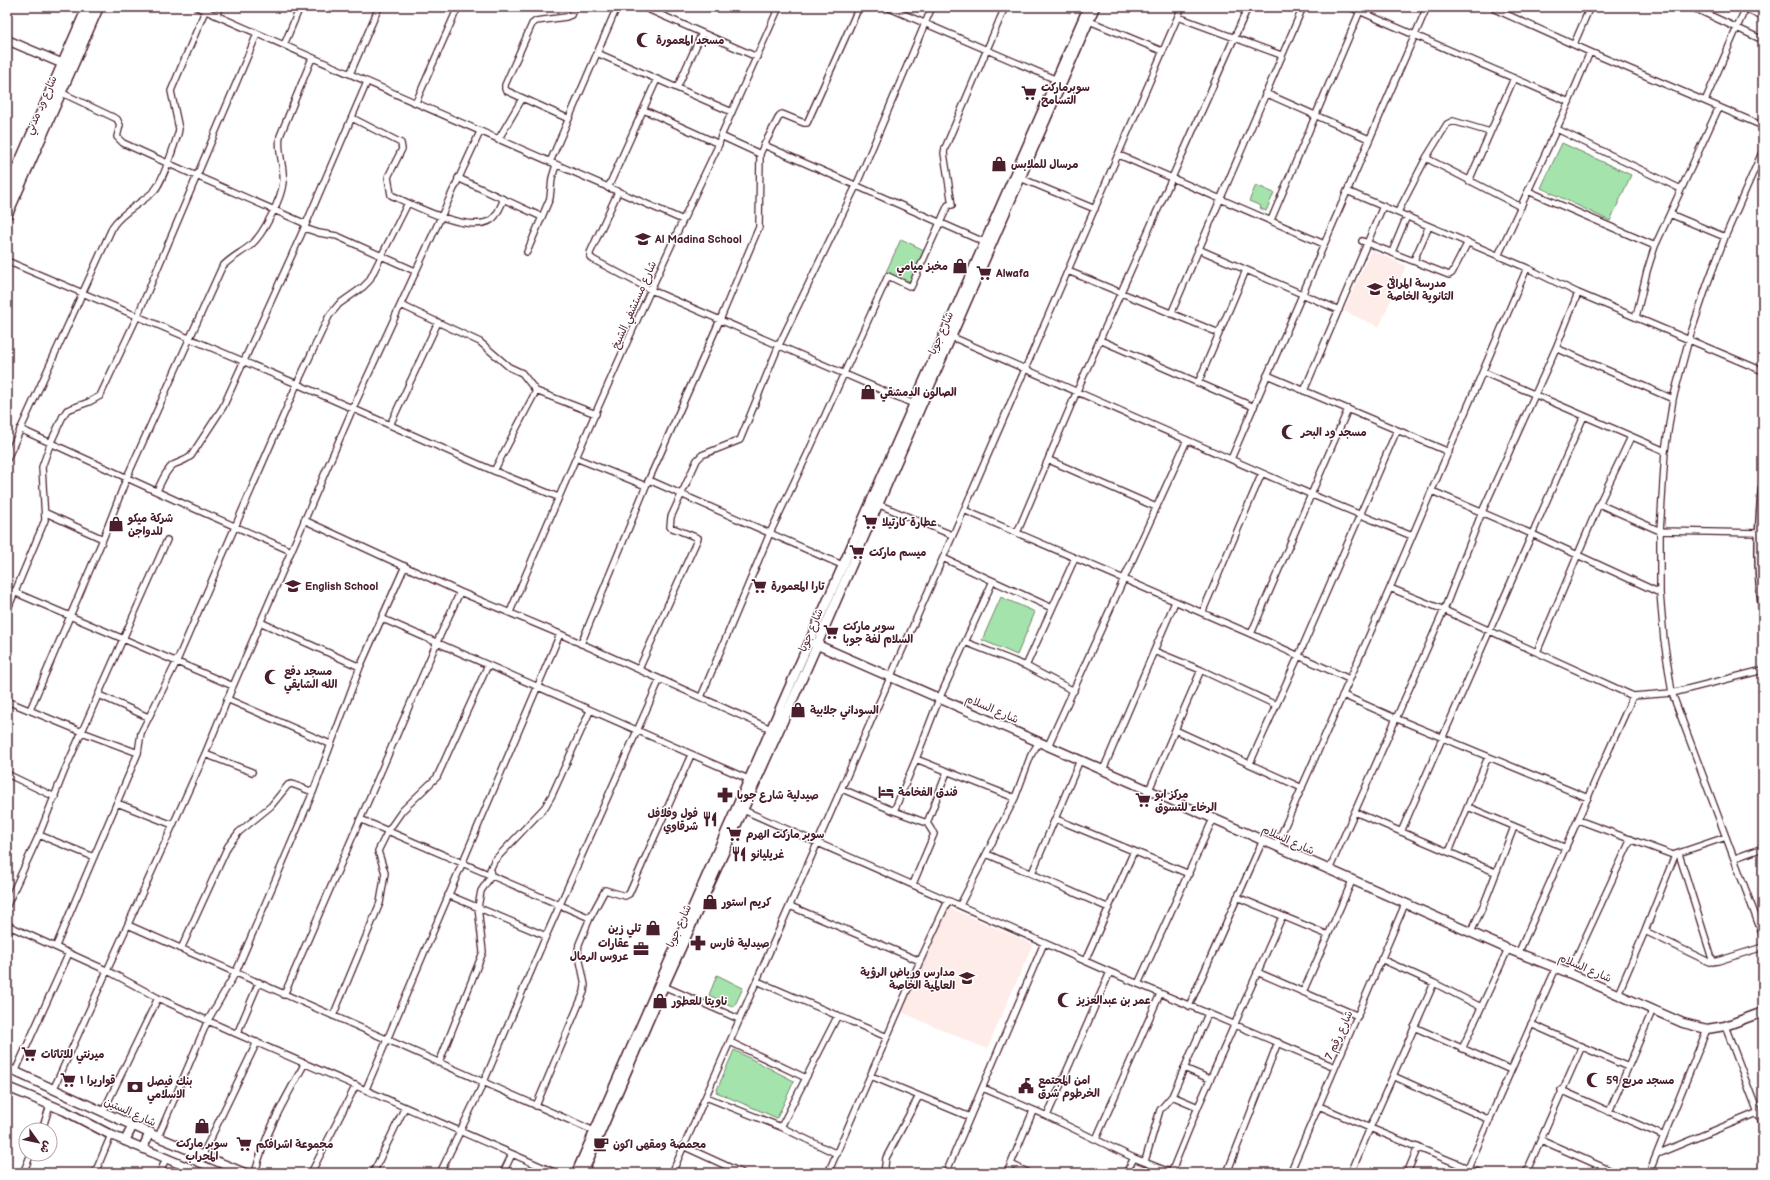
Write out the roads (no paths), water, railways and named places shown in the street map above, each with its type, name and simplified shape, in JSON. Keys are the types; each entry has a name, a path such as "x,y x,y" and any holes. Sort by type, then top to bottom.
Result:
{"highway":[{"name":"شارع ود مدني","path":"7,214 60,92 67,65 88,7"},
{"name":"شارع ود مدني","path":"7,192 67,65 98,7"}],"main road":[{"path":"1746,7 1763,15"}],"street":[{"path":"196,7 416,102 498,140 682,220"},
{"path":"216,15 220,7"},
{"path":"284,45 300,7"},
{"path":"350,74 379,7"},
{"path":"416,102 458,7"},
{"path":"569,119 522,99 505,89 504,85 530,27 536,21 566,17 571,14 574,7"},
{"path":"550,162 617,7"},
{"path":"643,7 757,57"},
{"name":"شارع مستشفي الشيخ","path":"510,612 558,497 682,220 719,144 721,136 779,7"},
{"path":"581,644 647,483 720,320 759,227 760,154 780,115 782,114 807,123 859,7"},
{"path":"887,7 1059,80"},
{"path":"639,669 698,538 670,527 671,516 699,457 740,440 779,345 856,186 932,7"},
{"path":"701,697 770,533 888,276 912,287 942,223 948,205 952,205 944,153 945,148 1005,7"},
{"name":"شارع جوبا","path":"1086,20 1088,7"},
{"name":"شارع جوبا","path":"583,1173 612,1097 813,643 1059,80 1086,20 1095,7"},
{"path":"672,1173 817,842 842,789 1182,7"},
{"path":"1017,533 1077,391 1248,7"},
{"path":"1171,314 1281,55 1303,7"},
{"path":"1350,7 1569,102"},
{"path":"1231,459 1427,7"},
{"path":"1490,7 1590,52 1763,126"},
{"path":"1574,44 1590,7"},
{"path":"1692,7 1763,40"},
{"path":"1705,101 1746,7"},
{"path":"7,459 82,292 117,220 154,191 167,163 179,129 171,91 205,11"},
{"path":"1271,220 1360,12"},
{"path":"1178,17 1281,55"},
{"path":"1086,20 1162,51"},
{"path":"677,88 702,33"},
{"path":"7,611 43,527 46,513 42,467 51,442 67,410 89,402 100,396 136,317 257,34"},
{"path":"7,40 67,65"},
{"path":"1498,256 1557,129 1590,52"},
{"path":"597,53 732,112"},
{"path":"30,710 103,539 127,477 222,268 226,262 250,245 260,235 274,209 283,184 279,144 280,136 312,58"},
{"path":"1469,181 1514,78"},
{"path":"608,188 657,79"},
{"path":"157,491 168,471 174,465 185,461 191,456 223,407 305,226 367,82"},
{"path":"60,92 116,119 120,125 117,137 123,142 167,163 274,209 319,233 336,236 415,271"},
{"path":"1265,93 1369,139"},
{"path":"498,140 522,99"},
{"path":"1636,318 1647,271 1656,246 1719,107"},
{"path":"644,110 719,144"},
{"path":"352,118 401,143 402,149 388,177 391,195 440,217 470,224 491,220 496,215 504,199"},
{"path":"1398,212 1426,158 1447,124 1450,122 1490,132"},
{"path":"1557,129 1681,189"},
{"path":"54,1088 205,754 232,686 353,408 480,132"},
{"path":"721,136 760,154"},
{"path":"764,145 984,242"},
{"path":"1763,150 1725,237 1707,285 1689,340 1673,398 1665,451 1660,531 1660,593 1664,640 1672,693 1763,936"},
{"path":"1118,155 1324,244"},
{"path":"1426,158 1521,207"},
{"path":"527,252 550,198 552,178 556,165"},
{"path":"1017,177 1095,209"},
{"name":"شارع جوبا","path":"979,263 984,242 1017,177"},
{"path":"458,178 542,216"},
{"path":"1347,191 1527,268 1578,293 1763,371"},
{"path":"1528,191 1656,246"},
{"path":"618,192 590,253 590,257 651,290 844,372 917,405"},
{"path":"56,946 138,753 141,733 176,663 297,384 331,313 339,304 369,281 408,203"},
{"path":"1304,391 1339,310 1365,242 1383,206"},
{"path":"1670,214 1725,237"},
{"path":"1392,252 1407,216"},
{"path":"1414,260 1429,226"},
{"path":"1365,242 1451,274 1468,242"},
{"path":"1198,250 1339,310"},
{"path":"7,261 353,408 494,472 558,497"},
{"path":"1276,846 1390,588 1527,268"},
{"path":"1198,383 1246,270"},
{"path":"1068,271 1219,333"},
{"path":"1329,870 1444,610 1482,512 1556,348 1578,293"},
{"path":"401,305 480,342 509,367 522,373 536,391 596,414"},
{"path":"390,425 438,322"},
{"path":"948,335 1310,494 1412,536"},
{"path":"1100,340 1254,407"},
{"path":"1556,348 1673,398"},
{"path":"1483,372 1665,451"},
{"path":"1268,375 1449,452"},
{"path":"494,472 536,391"},
{"path":"1251,634 1310,494 1348,409"},
{"path":"1401,832 1584,416"},
{"path":"20,429 291,550"},
{"path":"1250,764 1397,430"},
{"path":"1537,652 1577,554 1631,437"},
{"path":"1048,746 1187,440"},
{"path":"576,458 681,494 842,565"},
{"path":"1049,460 1156,507"},
{"path":"1202,614 1262,473"},
{"path":"1763,488 1759,533 1759,574 1763,602"},
{"path":"1432,491 1577,554 1660,593"},
{"path":"874,502 952,536"},
{"path":"1599,504 1660,531 1759,533"},
{"path":"964,510 1299,655 1349,679"},
{"path":"46,513 103,539"},
{"path":"304,520 460,592 510,612 774,730"},
{"path":"7,905 39,835 82,732 167,540"},
{"name":"شارع جوبا","path":"813,643 842,565 855,546"},
{"path":"943,558 1052,608"},
{"path":"1026,666 1075,558"},
{"path":"158,1137 208,1020 236,972 313,792 360,667 406,566"},
{"path":"894,811 939,699 993,581"},
{"path":"1390,588 1444,610 1633,696 1672,693 1763,670"},
{"path":"7,589 232,686"},
{"path":"284,995 460,592"},
{"path":"1102,770 1175,602"},
{"path":"383,618 748,780"},
{"path":"260,622 360,667"},
{"path":"366,1089 560,634"},
{"path":"965,642 1026,666 1074,690"},
{"name":"شارع السلام","path":"813,643 1263,840 1518,954 1570,973 1683,1023 1707,1029 1725,1026 1763,1012"},
{"path":"1154,651 1201,670 1276,705"},
{"path":"333,1016 380,903 385,873 378,851 388,831 402,811 437,777 488,665"},
{"path":"1149,790 1201,670"},
{"path":"440,1173 483,1084 546,936 638,732 660,679"},
{"path":"99,695 148,717"},
{"path":"1343,695 1588,798"},
{"path":"1518,954 1633,696"},
{"path":"227,700 330,744"},
{"path":"7,701 138,753"},
{"path":"439,1063 483,952 478,907 481,891 491,876 490,870 494,861 545,807 552,796 590,711"},
{"name":"شارع جوبا","path":"740,808 748,780 774,730"},
{"path":"1175,730 1302,788"},
{"path":"960,905 1015,798 1031,755 1039,742"},
{"path":"205,754 252,772"},
{"path":"536,1106 585,989 578,951 579,944 590,918 606,890 625,896 629,894 691,755"},
{"path":"1449,852 1488,757"},
{"path":"916,759 1015,798"},
{"path":"1032,873 1080,760"},
{"path":"927,823 947,772"},
{"path":"7,774 54,797"},
{"path":"181,949 224,853 233,838 271,806 288,785 292,784 313,792"},
{"path":"842,789 927,823 934,834 912,884"},
{"path":"117,803 172,825"},
{"path":"1468,807 1566,848"},
{"path":"740,808 1160,994 1278,1042 1335,1068"},
{"path":"1355,812 1495,872"},
{"path":"360,819 590,918"},
{"path":"1056,819 1189,874"},
{"path":"1138,984 1213,819"},
{"path":"1578,820 1677,855 1726,836"},
{"path":"1471,932 1484,904 1495,872 1514,827"},
{"path":"39,835 94,858"},
{"path":"1570,973 1631,839"},
{"path":"1188,1006 1263,840"},
{"path":"1735,858 1763,848"},
{"path":"1085,961 1134,851"},
{"path":"987,854 1109,908"},
{"path":"1618,994 1677,855"},
{"path":"1677,855 1714,962"},
{"path":"1303,992 1352,881"},
{"path":"448,895 546,936"},
{"path":"1237,897 1328,935"},
{"path":"828,1173 920,961 948,901"},
{"name":"شارع رقم 7","path":"1290,1173 1320,1106 1405,904"},
{"path":"790,906 920,961"},
{"path":"983,1088 1047,1116 1134,1158 1172,1173 1210,1079 1282,917"},
{"path":"7,935 9,926 56,946 108,971 158,998 237,1034 556,1173"},
{"path":"128,926 259,982 284,995 439,1063 483,1084 594,1131"},
{"path":"1645,931 1703,960 1714,962 1763,947"},
{"path":"946,1173 1044,943"},
{"path":"1462,1049 1508,949"},
{"path":"15,1072 69,953"},
{"path":"1381,959 1434,983 1481,1007"},
{"path":"1467,1171 1556,968"},
{"path":"1047,1116 1110,972"},
{"path":"1258,972 1358,1016"},
{"path":"757,981 887,1037"},
{"path":"237,1034 259,982"},
{"path":"1351,1173 1434,983"},
{"path":"662,985 739,1019"},
{"path":"1096,1139 1160,994"},
{"path":"103,1112 158,998"},
{"path":"1609,1112 1653,1009"},
{"path":"1144,1161 1160,1110 1172,1096 1208,1014"},
{"path":"781,1127 838,1015"},
{"path":"1531,1024 1628,1067"},
{"path":"1725,1026 1763,1126"},
{"path":"1414,1027 1511,1070"},
{"path":"1649,1173 1707,1029"},
{"path":"202,1156 257,1042"},
{"path":"730,1042 806,1078"},
{"path":"1227,1173 1278,1042"},
{"path":"1526,1173 1561,1090 1582,1046"},
{"path":"255,1173 261,1148 273,1120 304,1063"},
{"name":"شارع الستين","path":"7,1068 54,1088 158,1137 245,1173"},
{"path":"1184,1068 1210,1079"},
{"path":"871,1076 970,1117"},
{"path":"1393,1076 1490,1120"},
{"path":"311,1173 356,1085"},
{"path":"7,1086 65,1111 111,1135 201,1173"},
{"path":"1561,1090 1664,1136"},
{"path":"884,1173 886,1158 919,1096"},
{"path":"1172,1096 1198,1107"},
{"name":"شارع جوبا","path":"576,1173 594,1131 612,1097"},
{"path":"706,1097 781,1127 837,1154"},
{"path":"45,1122 50,1105"},
{"path":"1320,1106 1418,1147 1467,1171 1480,1173"},
{"path":"373,1173 404,1107"},
{"path":"1007,1173 1033,1111"},
{"path":"1657,1154 1758,1112"},
{"path":"125,1141 133,1125"},
{"path":"143,1148 150,1132"},
{"path":"95,1173 111,1135"},
{"path":"1541,1140 1616,1173"},
{"path":"683,1146 742,1173"},
{"path":"1407,1173 1418,1147"},
{"path":"503,1173 512,1154"},
{"path":"160,1173 166,1158"},
{"path":"1126,1173 1134,1158"},
{"path":"23,1173 28,1162"},
{"path":"1011,1164 1029,1173"}],"place":[{"name":"مسجد المعمورة","path":"644,40"},
{"name":"سوبرماركت التسامح","path":"1029,93"},
{"name":"مرسال للملابس","path":"999,164"},
{"name":"Al Madina School","path":"643,239"},
{"name":"مخبز ميامي","path":"960,266"},
{"name":"Alwafa","path":"984,273"},
{"name":"مدرسة المرافئ الثانوية الخاصة","path":"1375,289"},
{"name":"الصالون الدمشقي","path":"868,392"},
{"name":"مسجد ود البحر","path":"1289,432"},
{"name":"عطارة كارتيلا","path":"870,522"},
{"name":"شركة ميكو للدواجن","path":"116,524"},
{"name":"ميسم ماركت","path":"857,552"},
{"name":"English School","path":"293,586"},
{"name":"تارا المعمورة","path":"759,586"},
{"name":"سوبر ماركت السلام لفة جوبا","path":"831,632"},
{"name":"مسجد دفع الله الشايقي","path":"272,677"},
{"name":"السوداني جلابية","path":"798,710"},
{"name":"فندق الفخامة","path":"886,792"},
{"name":"صيدلية شارع جوبا","path":"725,795"},
{"name":"مركز ابو الرخاء للتسوق","path":"1143,800"},
{"name":"فول وفلافل شرقاوي","path":"710,819"},
{"name":"سوبر ماركت الهرم","path":"734,834"},
{"name":"غريليانو","path":"739,854"},
{"name":"كريم استور","path":"710,902"},
{"name":"تلي زين","path":"653,928"},
{"name":"صيدلية فارس","path":"698,943"},
{"name":"عقارات عروس الرمال","path":"641,949"},
{"name":"مدارس ورياض الرؤية العالمية الخاصة","path":"967,978"},
{"name":"عمر بن عبدالعزيز","path":"1065,1000"},
{"name":"ناويتا للعطور","path":"660,1001"},
{"name":"ميرنتي للاثاثات","path":"29,1054"},
{"name":"قواريرا ١","path":"68,1080"},
{"name":"مسجد مربع 59","path":"1594,1080"},
{"name":"امن المجتمع الخرطوم شرق","path":"1026,1086"},
{"name":"بنك فيصل الاسلامي","path":"135,1087"},
{"name":"سوبر ماركت المحراب","path":"202,1126"},
{"name":"مجموعة اشرافكم","path":"244,1144"},
{"name":"محمصة ومقهى اكون","path":"601,1144"}]}
